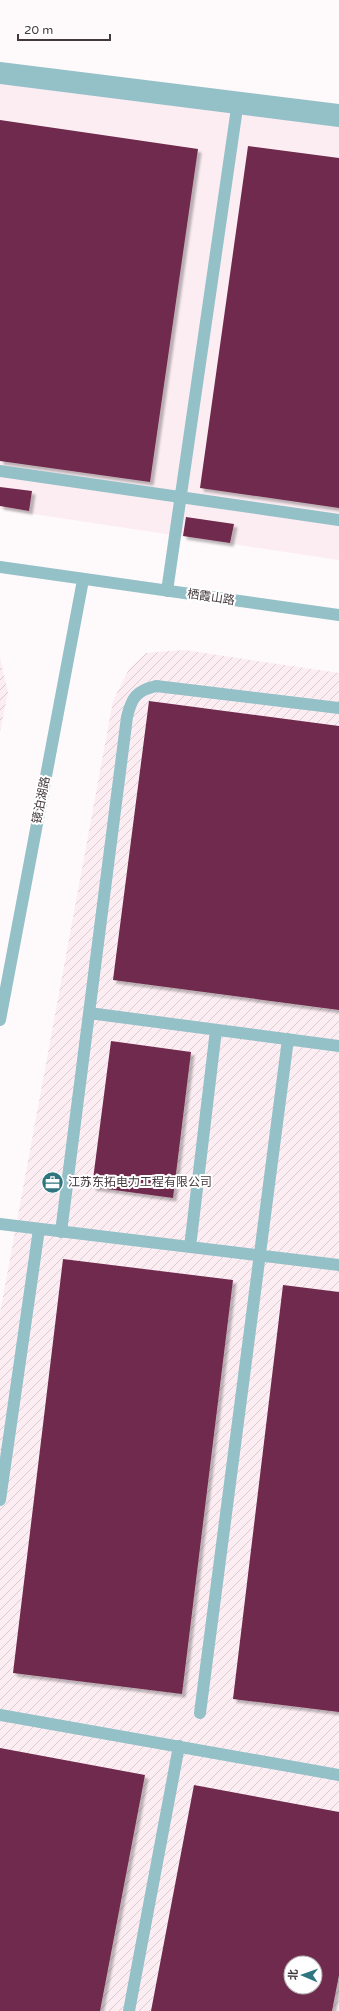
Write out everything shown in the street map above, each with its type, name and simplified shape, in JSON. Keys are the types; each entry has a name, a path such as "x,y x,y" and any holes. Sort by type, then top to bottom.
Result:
{"street":[{"path":"0,68 339,110"},
{"path":"0,78 339,121"},
{"path":"167,591 237,108"},
{"path":"0,471 339,520"},
{"name":"栖霞山路","path":"0,567 83,580 339,615"},
{"name":"镜泊湖路","path":"0,1020 83,580"},
{"path":"61,1232 127,717 131,700 142,690 156,686 339,708"},
{"path":"89,1013 339,1046"},
{"path":"190,1247 216,1030"},
{"path":"200,1713 288,1039"},
{"path":"0,1224 339,1265"},
{"path":"0,1500 39,1229"},
{"path":"0,1715 339,1775"},
{"path":"129,2011 178,1746"}],"shaded area":[{"path":"0,78 339,119 339,560 0,509"},
{"path":"184,650 339,673 339,2011 0,2011 0,1313 113,701 129,669 146,653"},
{"path":"0,658 8,692 0,732"}],"building":[{"path":"0,120 198,149 150,482 0,461"},
{"path":"248,146 339,158 339,508 200,488"},
{"path":"0,487 32,491 29,511 0,506"},
{"path":"186,517 234,524 230,543 183,536"},
{"path":"149,701 339,726 339,1010 113,980"},
{"path":"111,1041 191,1052 173,1198 92,1187"},
{"path":"63,1259 233,1280 182,1694 13,1673"},
{"path":"283,1285 339,1292 339,1712 233,1699"},
{"path":"0,1748 145,1775 100,2011 0,2011"},
{"path":"194,1785 339,1812 339,1975 332,2011 151,2011"}],"place":[{"name":"江苏东拓电力工程有限公司","path":"52,1182"}]}
